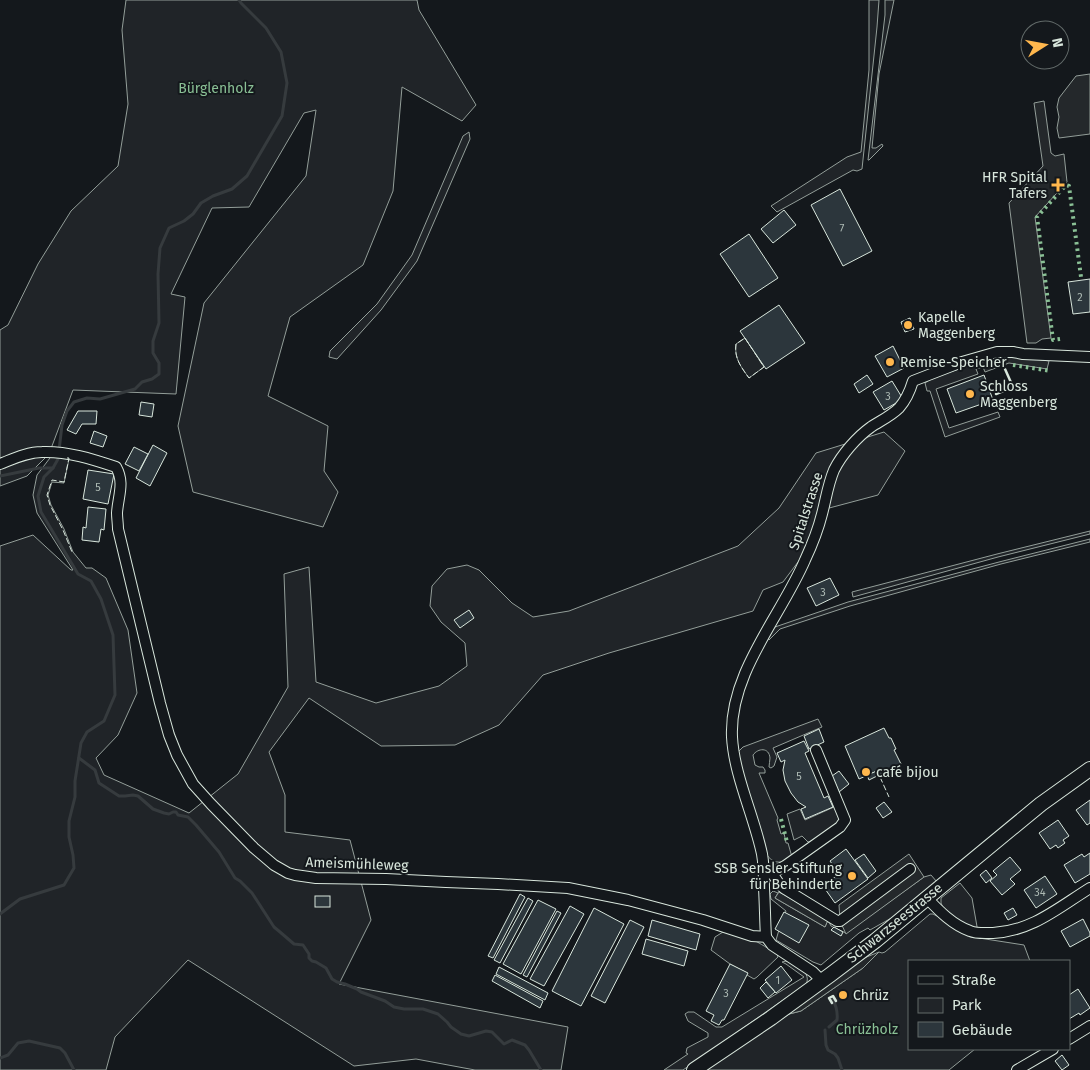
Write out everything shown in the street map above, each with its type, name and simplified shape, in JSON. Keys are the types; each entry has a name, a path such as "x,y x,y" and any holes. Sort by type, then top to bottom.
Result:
{"main road":[{"name":"Schwarzseestrasse","path":"694,1070 822,981 875,941 1041,804 1090,769"}],"street":[{"name":"Spitalstrasse","path":"766,938 768,874 733,748 734,710 739,690 748,668 789,592 816,535 835,467 854,441 885,419 908,397 913,381 962,362 997,352 1090,357"},
{"name":"Ameismühleweg","path":"0,464 23,455 43,452 69,454 116,467 121,481 117,514 118,529 169,735 181,764 193,784 210,804 274,865 288,873 316,878 386,879 568,888 628,900 703,920 752,936 766,938 772,945 813,972 822,981"},
{"path":"816,750 845,820 840,828 795,860 768,874 785,889 837,921 840,921 910,869"},
{"path":"927,898 947,918 965,929 977,933 998,932 1031,925 1090,888"},
{"path":"1070,1038 1090,1026"},
{"path":"1017,1070 1050,1050"}],"green space":[{"name":"Bürglenholz","path":"126,0 417,0 419,10 476,105 462,121 402,87 393,191 363,265 290,317 268,396 328,426 324,471 338,492 323,527 193,492 178,426 204,303 306,176 316,110 304,113 249,207 212,208 171,294 185,297 176,394 73,390 49,454 27,476 0,486 0,330 8,325 38,264 71,211 118,166 128,104 122,30"},
{"path":"869,0 879,0 862,169 853,170 777,212 771,206 847,157 861,152 869,70"},
{"path":"885,0 894,0 879,74 872,148 882,144 883,146 868,160 885,15"},
{"path":"469,132 470,139 417,261 381,310 337,359 329,357 330,351 377,304 412,255 463,136"},
{"path":"745,338 764,367 749,378 736,354 736,344"},
{"path":"981,362 983,367 976,369 978,374 936,389 949,428 998,412 1000,417 945,437 930,391 927,391 925,383 934,377"},
{"path":"884,432 905,451 878,495 818,511 812,534 801,558 783,582 763,590 753,611 609,653 543,675 499,725 455,745 381,746 309,698 269,752 285,795 285,832 350,840 371,920 339,984 568,1027 561,1070 475,1070 416,1059 354,1066 188,960 115,1037 106,1070 0,1070 0,546 33,535 73,570 37,513 33,495 37,475 53,454 69,459 64,483 52,482 48,495 51,505 64,529 73,552 86,568 92,568 106,578 128,630 137,693 118,735 96,758 104,775 189,813 238,774 288,687 284,574 309,567 316,682 376,703 439,686 467,666 465,643 441,622 430,606 432,586 447,569 467,565 479,570 512,603 533,617 569,611 738,546 779,508 816,453"},
{"path":"1090,531 1090,534 853,597 852,592"},
{"path":"1090,539 1090,542 1001,564 850,606 780,629 769,640 767,637 775,627 848,602"},
{"path":"818,719 822,727 773,748 777,757 774,766 771,768 769,767 769,754 766,750 760,750 753,755 755,765 763,767 765,770 765,773 759,773 778,818 781,834 784,833 792,857 776,862 770,859 764,851 737,753 743,747"},
{"path":"834,807 839,818 838,822 831,829 808,842 802,836 794,840 787,814 800,809 805,820"},
{"path":"931,875 937,882 895,916 870,930 868,928 859,933 821,965 776,940 786,911 771,899 770,894 773,891 778,893 775,898 825,927 828,920 831,926 846,933 924,877"},
{"name":"Chrüzholz","path":"960,883 972,898 979,938 1024,945 1030,960 908,960 908,1050 974,1050 949,1070 705,1070 789,1014 801,1011 863,968 879,952 885,952 930,914 950,923 941,903 941,898"},
{"path":"723,932 730,932 751,939 777,954 778,957 754,979 711,950 715,937"},
{"path":"786,961 794,964 805,973 807,976 806,984 683,1070 664,1070 688,1054 686,1053 687,1048 708,1037 708,1033 688,1021 685,1014 694,1012 716,1027 722,1027 804,977 782,962"}],"shaded area":[{"path":"1090,74 1090,134 1059,138 1057,107 1059,98 1076,76"},
{"path":"1044,101 1051,153 1055,156 1064,154 1067,182 1035,217 1051,338 1042,339 1036,343 1027,343 1009,203 1043,166 1034,103"},
{"path":"1013,355 1049,361 1047,369 1009,363 985,372 981,362"},
{"path":"909,854 924,877 846,934 840,921 839,905"},
{"path":"779,892 828,920 825,927 775,898"},
{"path":"879,952 863,968 801,1011 789,1014 864,958"}],"building":[{"path":"840,189 872,251 843,266 811,205"},
{"path":"784,210 796,225 773,243 761,229"},
{"path":"749,234 778,278 749,297 720,254"},
{"path":"1090,279 1090,312 1073,314 1068,282"},
{"path":"779,305 805,343 766,369 740,331"},
{"name":"Kapelle Maggenberg","path":"910,318 914,329 905,332 901,322"},
{"name":"Remise-Speicher","path":"893,346 904,368 887,377 875,356"},
{"path":"867,375 873,384 859,393 854,384"},
{"name":"Schloss Maggenberg","path":"984,375 993,400 956,413 947,389"},
{"path":"892,381 903,399 884,410 873,392"},
{"path":"141,402 154,404 152,417 139,415"},
{"path":"78,411 97,411 96,424 82,424 76,434 67,430"},
{"path":"94,431 107,436 103,447 90,443"},
{"path":"153,445 167,453 150,486 136,478"},
{"path":"134,447 148,454 139,471 125,464"},
{"path":"88,470 114,474 108,504 83,499"},
{"path":"88,507 106,509 104,530 101,529 99,542 82,540 83,527 86,528"},
{"path":"830,578 839,595 816,606 807,588"},
{"path":"469,610 474,618 460,628 454,620"},
{"path":"884,728 889,738 891,738 896,749 894,750 901,764 879,775 877,771 859,779 845,746"},
{"path":"819,729 824,742 809,749 804,736"},
{"path":"804,741 809,751 805,753 824,798 828,796 833,807 805,819 801,809 806,807 798,802 791,793 785,781 783,770 785,760 781,762 777,753"},
{"path":"839,771 849,784 839,792 832,776"},
{"path":"877,771 879,775 869,780 867,775"},
{"path":"1090,800 1090,823 1087,825 1076,810"},
{"path":"884,802 892,812 883,818 876,808"},
{"path":"1058,820 1069,836 1063,840 1065,843 1058,848 1056,845 1050,849 1039,833"},
{"name":"SSB Sensler Stiftung für Behinderte","path":"846,849 868,879 835,903 823,886 839,874 830,861"},
{"path":"1090,853 1090,874 1075,883 1064,865 1082,854 1084,857"},
{"path":"864,854 876,871 868,878 855,860"},
{"path":"1010,857 1021,870 1010,879 1015,884 1002,895 990,881 997,875 993,871"},
{"path":"986,870 992,878 986,883 980,875"},
{"path":"1045,876 1057,894 1036,908 1024,890"},
{"path":"520,894 525,897 493,958 488,956"},
{"path":"315,896 330,896 330,907 315,907"},
{"path":"528,898 533,901 500,963 494,960"},
{"path":"538,900 556,909 521,974 503,964"},
{"path":"570,906 584,914 544,986 530,979"},
{"path":"594,908 624,924 581,1006 552,991"},
{"path":"1013,908 1017,915 1008,920 1004,913"},
{"path":"557,911 561,913 527,977 523,975"},
{"path":"784,912 809,925 799,943 775,929"},
{"path":"1083,919 1090,936 1070,947 1061,931"},
{"path":"630,920 644,927 605,1003 591,996"},
{"path":"652,920 700,934 696,950 648,936"},
{"path":"834,927 843,932 841,936 831,930"},
{"path":"646,939 688,951 684,966 642,954"},
{"path":"730,964 748,973 724,1020 719,1025 711,1021 714,1015 706,1011"},
{"path":"781,966 792,980 776,993 765,980"},
{"path":"499,967 548,993 545,1000 496,974"},
{"path":"495,975 543,1001 540,1008 492,981"},
{"path":"766,982 775,992 768,998 760,988"},
{"path":"1078,989 1090,1008 1080,1015 1079,1013 1070,1018 1070,994"},
{"path":"1062,1055 1069,1065 1062,1070 1055,1061"}],"waterway":[{"path":"0,914 20,899 64,885 74,868 69,837 69,821 75,797 75,781 81,743 87,732 104,721 115,695 113,635 101,599 91,581 78,574 41,512 38,496 44,477 53,468 58,459 62,425 67,411 74,402 87,398 100,399 135,389 142,382 152,379 159,374 159,363 153,353 153,341 159,323 158,274 160,248 169,228 184,221 193,214 201,203 232,189 247,176 282,116 287,83 281,52 266,28 239,0"},
{"path":"0,476 39,468 53,468"},
{"path":"79,758 95,770 99,783 119,796 138,796 153,809 169,814 176,812 178,815 188,817 219,852 235,878 252,893 274,927 294,944 303,945 309,954 309,958 326,968 332,979 385,1001 394,1007 423,1009 438,1014 461,1034 469,1036 486,1031 492,1032 504,1044 512,1040 525,1045 541,1070"},
{"path":"829,1027 837,1020 835,1003 832,998"},
{"path":"825,1030 828,1050 838,1058 842,1070"},
{"path":"0,1058 8,1055 18,1043 29,1041 60,1048 65,1053 74,1070"}],"hedge":[{"path":"1060,339 1053,340 1037,217 1066,185 1069,186 1081,277"},
{"path":"1013,365 1051,371"},
{"path":"781,819 787,842"}],"fence":[{"path":"745,338 764,367 749,378 736,354 736,344 745,338"},
{"path":"67,458 69,458 64,482 52,480 47,495 72,552"},
{"path":"880,777 889,797"}],"wall":[{"path":"996,394 1013,387 1005,369"},
{"path":"832,1003 829,998 833,996 836,1001"}],"place":[{"name":"HFR Spital Tafers","path":"1058,185"},
{"name":"Kapelle Maggenberg","path":"908,325"},
{"name":"Remise-Speicher","path":"890,362"},
{"name":"Schloss Maggenberg","path":"970,394"},
{"name":"café bijou","path":"866,772"},
{"name":"SSB Sensler Stiftung für Behinderte","path":"852,876"},
{"name":"Chrüz","path":"843,995"}]}
